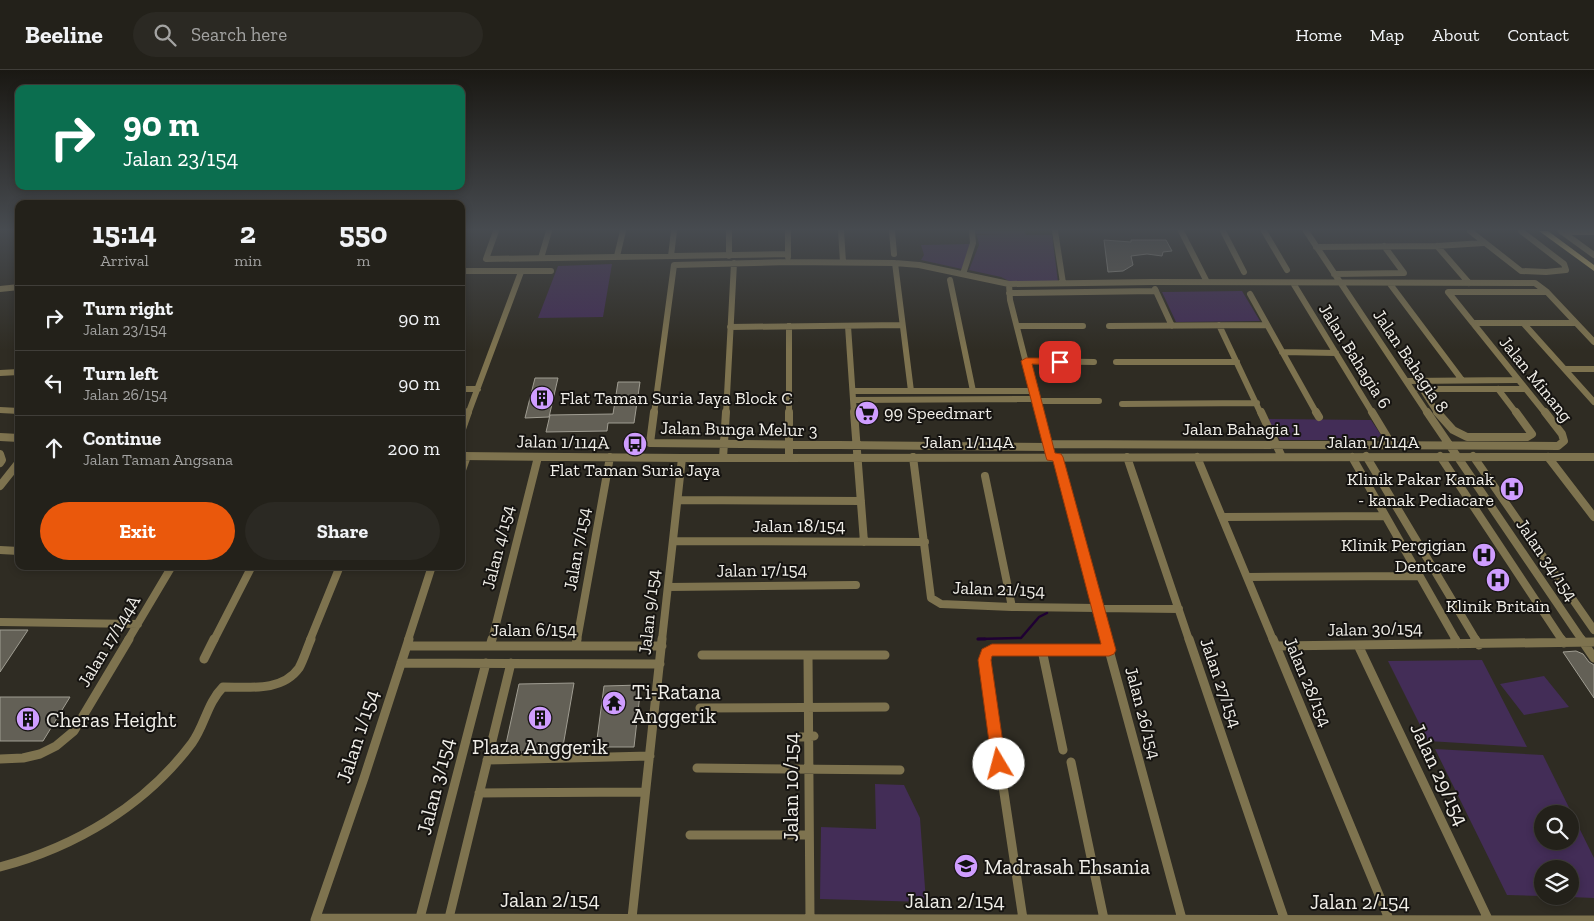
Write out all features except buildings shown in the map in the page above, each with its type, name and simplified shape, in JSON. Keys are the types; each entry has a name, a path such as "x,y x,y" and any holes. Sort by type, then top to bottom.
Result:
{"street":[{"path":"465,277 551,271"},
{"name":"Jalan Bunga Melur 3","path":"673,271 650,443 789,444 857,447 1048,445"},
{"path":"723,458 734,271"},
{"path":"896,271 911,391"},
{"path":"956,271 1009,284 1152,282 1537,284 1547,292 1594,342"},
{"path":"1061,271 1063,283"},
{"path":"1201,271 1207,282"},
{"name":"Jalan Bahagia 8","path":"1332,271 1456,456"},
{"path":"1334,274 1404,273 1402,271"},
{"path":"1458,271 1469,283"},
{"path":"1521,271 1565,271"},
{"path":"465,422 521,272"},
{"path":"950,280 972,391"},
{"path":"1152,282 1172,326"},
{"name":"Jalan Bahagia 6","path":"1293,283 1392,445"},
{"name":"Jalan 26/154","path":"1009,284 1017,326 1048,445 1054,457 1098,608 1182,919"},
{"path":"1390,284 1462,380"},
{"path":"0,289 15,287"},
{"path":"1010,292 1156,292"},
{"name":"Jalan Minang","path":"1449,444 1558,446 1564,441 1562,434 1448,292 1547,292"},
{"path":"1250,294 1319,417"},
{"path":"1473,323 1576,323"},
{"path":"1524,324 1594,402"},
{"path":"730,327 902,325"},
{"path":"1219,325 1282,457"},
{"path":"1108,326 1267,325"},
{"path":"788,326 789,458"},
{"path":"848,326 864,542"},
{"path":"1017,326 1083,326"},
{"path":"1282,352 1336,354"},
{"path":"1026,361 1094,362"},
{"path":"1116,362 1236,362"},
{"path":"1566,369 1594,370"},
{"path":"0,373 15,372"},
{"path":"1406,381 1517,380"},
{"path":"465,389 478,389"},
{"path":"1412,389 1525,389"},
{"path":"1422,389 1452,430 1460,436 1527,438 1532,434 1530,430 1498,389"},
{"path":"853,391 972,391 1099,401"},
{"path":"854,400 1035,397"},
{"path":"1122,404 1257,403"},
{"path":"0,410 15,411"},
{"path":"0,437 15,438"},
{"name":"Jalan Bahagia 1","path":"1048,445 1449,444"},
{"name":"Jalan 1/114A","path":"465,456 682,458 1594,457"},
{"path":"1366,456 1479,645"},
{"path":"1440,456 1564,643"},
{"name":"Jalan 34/154","path":"1456,456 1594,658"},
{"name":"Jalan 34/154","path":"1473,456 1594,630"},
{"name":"Jalan 4/154","path":"490,646 538,457"},
{"name":"Jalan 7/154","path":"576,646 610,457"},
{"name":"Jalan 21/154","path":"913,457 931,598 941,604 953,606 1179,609"},
{"name":"Jalan 27/154","path":"1127,457 1179,609 1279,920"},
{"name":"Jalan 28/154","path":"1197,457 1389,919"},
{"path":"1352,457 1458,644"},
{"path":"1548,457 1594,517"},
{"name":"Jalan 9/154","path":"632,918 682,458"},
{"path":"0,486 15,467"},
{"path":"986,476 1012,607"},
{"path":"678,500 861,502"},
{"path":"1222,517 1385,516"},
{"name":"Jalan 18/154","path":"673,541 925,542"},
{"path":"0,550 15,551"},
{"name":"Jalan 17/144A","path":"0,759 24,759 42,755 58,746 74,731 170,570"},
{"path":"204,660 250,570"},
{"path":"0,867 32,859 61,847 89,833 138,799 193,742 219,690 223,687 276,686 290,680 300,666 338,570"},
{"name":"Jalan 1/154","path":"315,919 431,570"},
{"path":"1247,577 1420,576"},
{"name":"Jalan 17/154","path":"668,587 856,585"},
{"path":"0,622 138,624"},
{"name":"Jalan 30/154","path":"1276,646 1479,645 1594,642"},
{"name":"Jalan 29/154","path":"1358,645 1488,920"},
{"name":"Jalan 6/154","path":"407,646 662,646"},
{"path":"1023,919 984,660 987,653 992,650 1109,650"},
{"path":"1042,650 1064,750"},
{"path":"702,654 886,655"},
{"name":"Jalan 10/154","path":"808,655 811,680 808,708 811,736 808,768 810,918"},
{"path":"401,663 660,664"},
{"name":"Jalan 3/154","path":"420,918 486,663"},
{"path":"449,918 511,663"},
{"path":"700,708 885,707"},
{"path":"797,737 811,736"},
{"path":"488,760 650,756"},
{"path":"1071,762 1104,919"},
{"path":"698,768 900,770"},
{"path":"479,793 645,792"},
{"path":"690,835 809,835"},
{"name":"Jalan 2/154","path":"315,919 1594,920"}],"shaded area":[{"path":"556,271 611,271 603,317 538,318"},
{"path":"972,271 1057,271 1058,282 1011,282 1001,277"},
{"path":"1242,291 1260,321 1176,322 1162,292"},
{"path":"1267,419 1371,420 1381,435 1375,440 1280,440"},
{"path":"1482,660 1527,747 1428,741 1388,661"},
{"path":"1544,676 1569,707 1524,715 1500,684"},
{"path":"1435,749 1543,755 1568,805 1534,805 1534,850 1579,850 1579,828 1594,858 1594,898 1579,897 1579,860 1534,860 1534,896 1507,895"},
{"path":"875,784 904,785 920,818 926,902 820,899 821,827 876,829"}],"waterway":[{"path":"985,639 978,639 1021,638 1039,617 1047,613"}],"place":[{"name":"Flat Taman Suria Jaya Block C","path":"542,398"},
{"name":"99 Speedmart","path":"867,413"},
{"name":"Flat Taman Suria Jaya","path":"635,444"},
{"name":"Klinik Pakar Kanak - kanak Pediacare","path":"1512,489"},
{"name":"Klinik Pergigian Dentcare","path":"1484,555"},
{"name":"Klinik Britain","path":"1498,580"},
{"name":"Ti-Ratana Anggerik","path":"614,703"},
{"name":"Plaza Anggerik","path":"540,718"},
{"name":"Cheras Height","path":"28,719"},
{"name":"Madrasah Ehsania","path":"966,866"}],"route":[{"path":"999,764 984,660 987,653 992,650 1109,650 1058,457 1051,457 1026,361 1060,362"}]}
